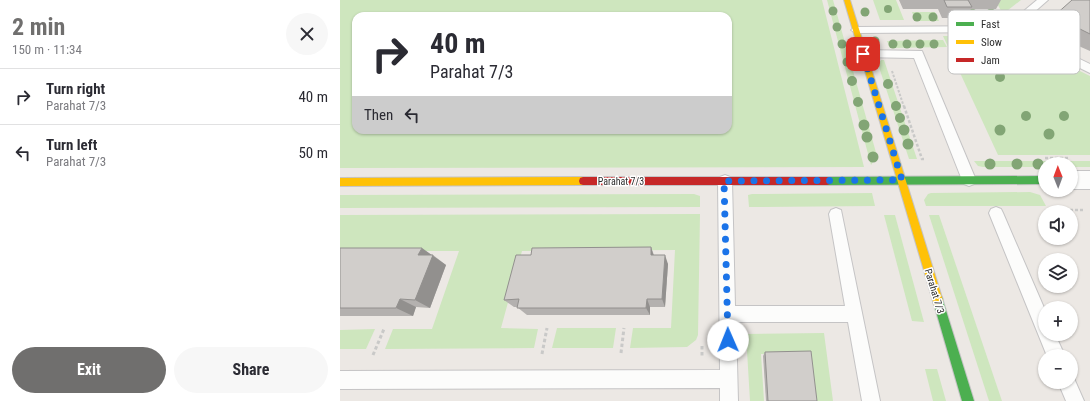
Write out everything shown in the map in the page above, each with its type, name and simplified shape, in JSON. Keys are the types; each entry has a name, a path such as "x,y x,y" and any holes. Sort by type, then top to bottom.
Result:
{"street":[{"name":"Parahat 7/3","path":"847,0 968,401"},
{"name":"Parahat 7/3","path":"340,182 1038,180"},
{"path":"1078,180 1090,180"}],"lane":[{"path":"1031,10 1043,0"},
{"path":"856,30 948,29"},
{"path":"863,54 918,54 970,180"},
{"path":"1080,64 1090,69"},
{"path":"724,181 729,401"},
{"path":"836,214 871,401"},
{"path":"996,214 1038,313"},
{"path":"727,314 855,314"},
{"path":"340,380 728,379"},
{"path":"1070,389 1075,401"}],"path":[{"path":"891,67 922,158 930,158"},
{"path":"1078,210 1083,210"},
{"path":"542,354 547,328"},
{"path":"622,353 624,328"},
{"path":"373,355 384,329"}],"green space":[{"path":"340,0 822,0 864,167 340,168"},
{"path":"827,0 833,0 877,156 871,165"},
{"path":"873,0 896,0 904,20 880,20"},
{"path":"995,0 1021,0 1008,10 1001,10"},
{"path":"912,12 935,12 939,21 915,21"},
{"path":"943,36 948,36 948,47"},
{"path":"943,40 947,47 890,48 887,41"},
{"path":"881,60 884,60 917,159 909,159 878,64"},
{"path":"1080,71 1090,76 1090,155 998,155 961,74 1080,74"},
{"path":"974,161 1038,161 1038,167 978,166"},
{"path":"1078,161 1090,161 1090,167 1078,167"},
{"path":"1030,192 1038,194 1038,197 1041,197 1045,205 926,206 924,200 928,194"},
{"path":"872,193 875,206 749,207 748,195 752,194"},
{"path":"694,194 700,196 700,207 340,208 340,195"},
{"path":"700,214 698,335 696,340 687,347 630,348 633,328 671,328 675,250 522,251 501,328 538,329 534,348 385,349 393,329 432,329 459,251 340,251 340,215"},
{"path":"884,215 895,215 924,322 912,321"},
{"path":"929,215 939,215 1002,401 989,401"},
{"path":"557,328 616,328 613,348 552,348"},
{"path":"375,329 366,349 340,349 340,330"},
{"path":"824,333 833,401 814,401 808,354 761,354 764,401 750,401 746,334"},
{"path":"925,369 937,369 946,401 933,401"}],"building":[{"path":"944,0 968,0 972,7 947,7"},
{"path":"1072,0 1090,0 1090,34 1080,29 1080,10 1061,10"},
{"path":"651,247 651,255 665,255 662,299 647,299 646,308 517,308 519,299 504,300 516,255 531,255 532,248"},
{"path":"340,248 422,248 418,255 433,255 415,300 400,299 396,308 340,308"},
{"path":"811,351 817,401 768,401 765,352"}],"traffic: fast":[{"path":"827,181 1038,180"},
{"path":"938,301 968,401"}],"traffic: slow":[{"path":"847,0 938,301"},
{"path":"340,182 583,181"}],"traffic: jam":[{"path":"583,181 827,181"}],"route":[{"path":"728,340 724,181 902,180 863,54"}]}
